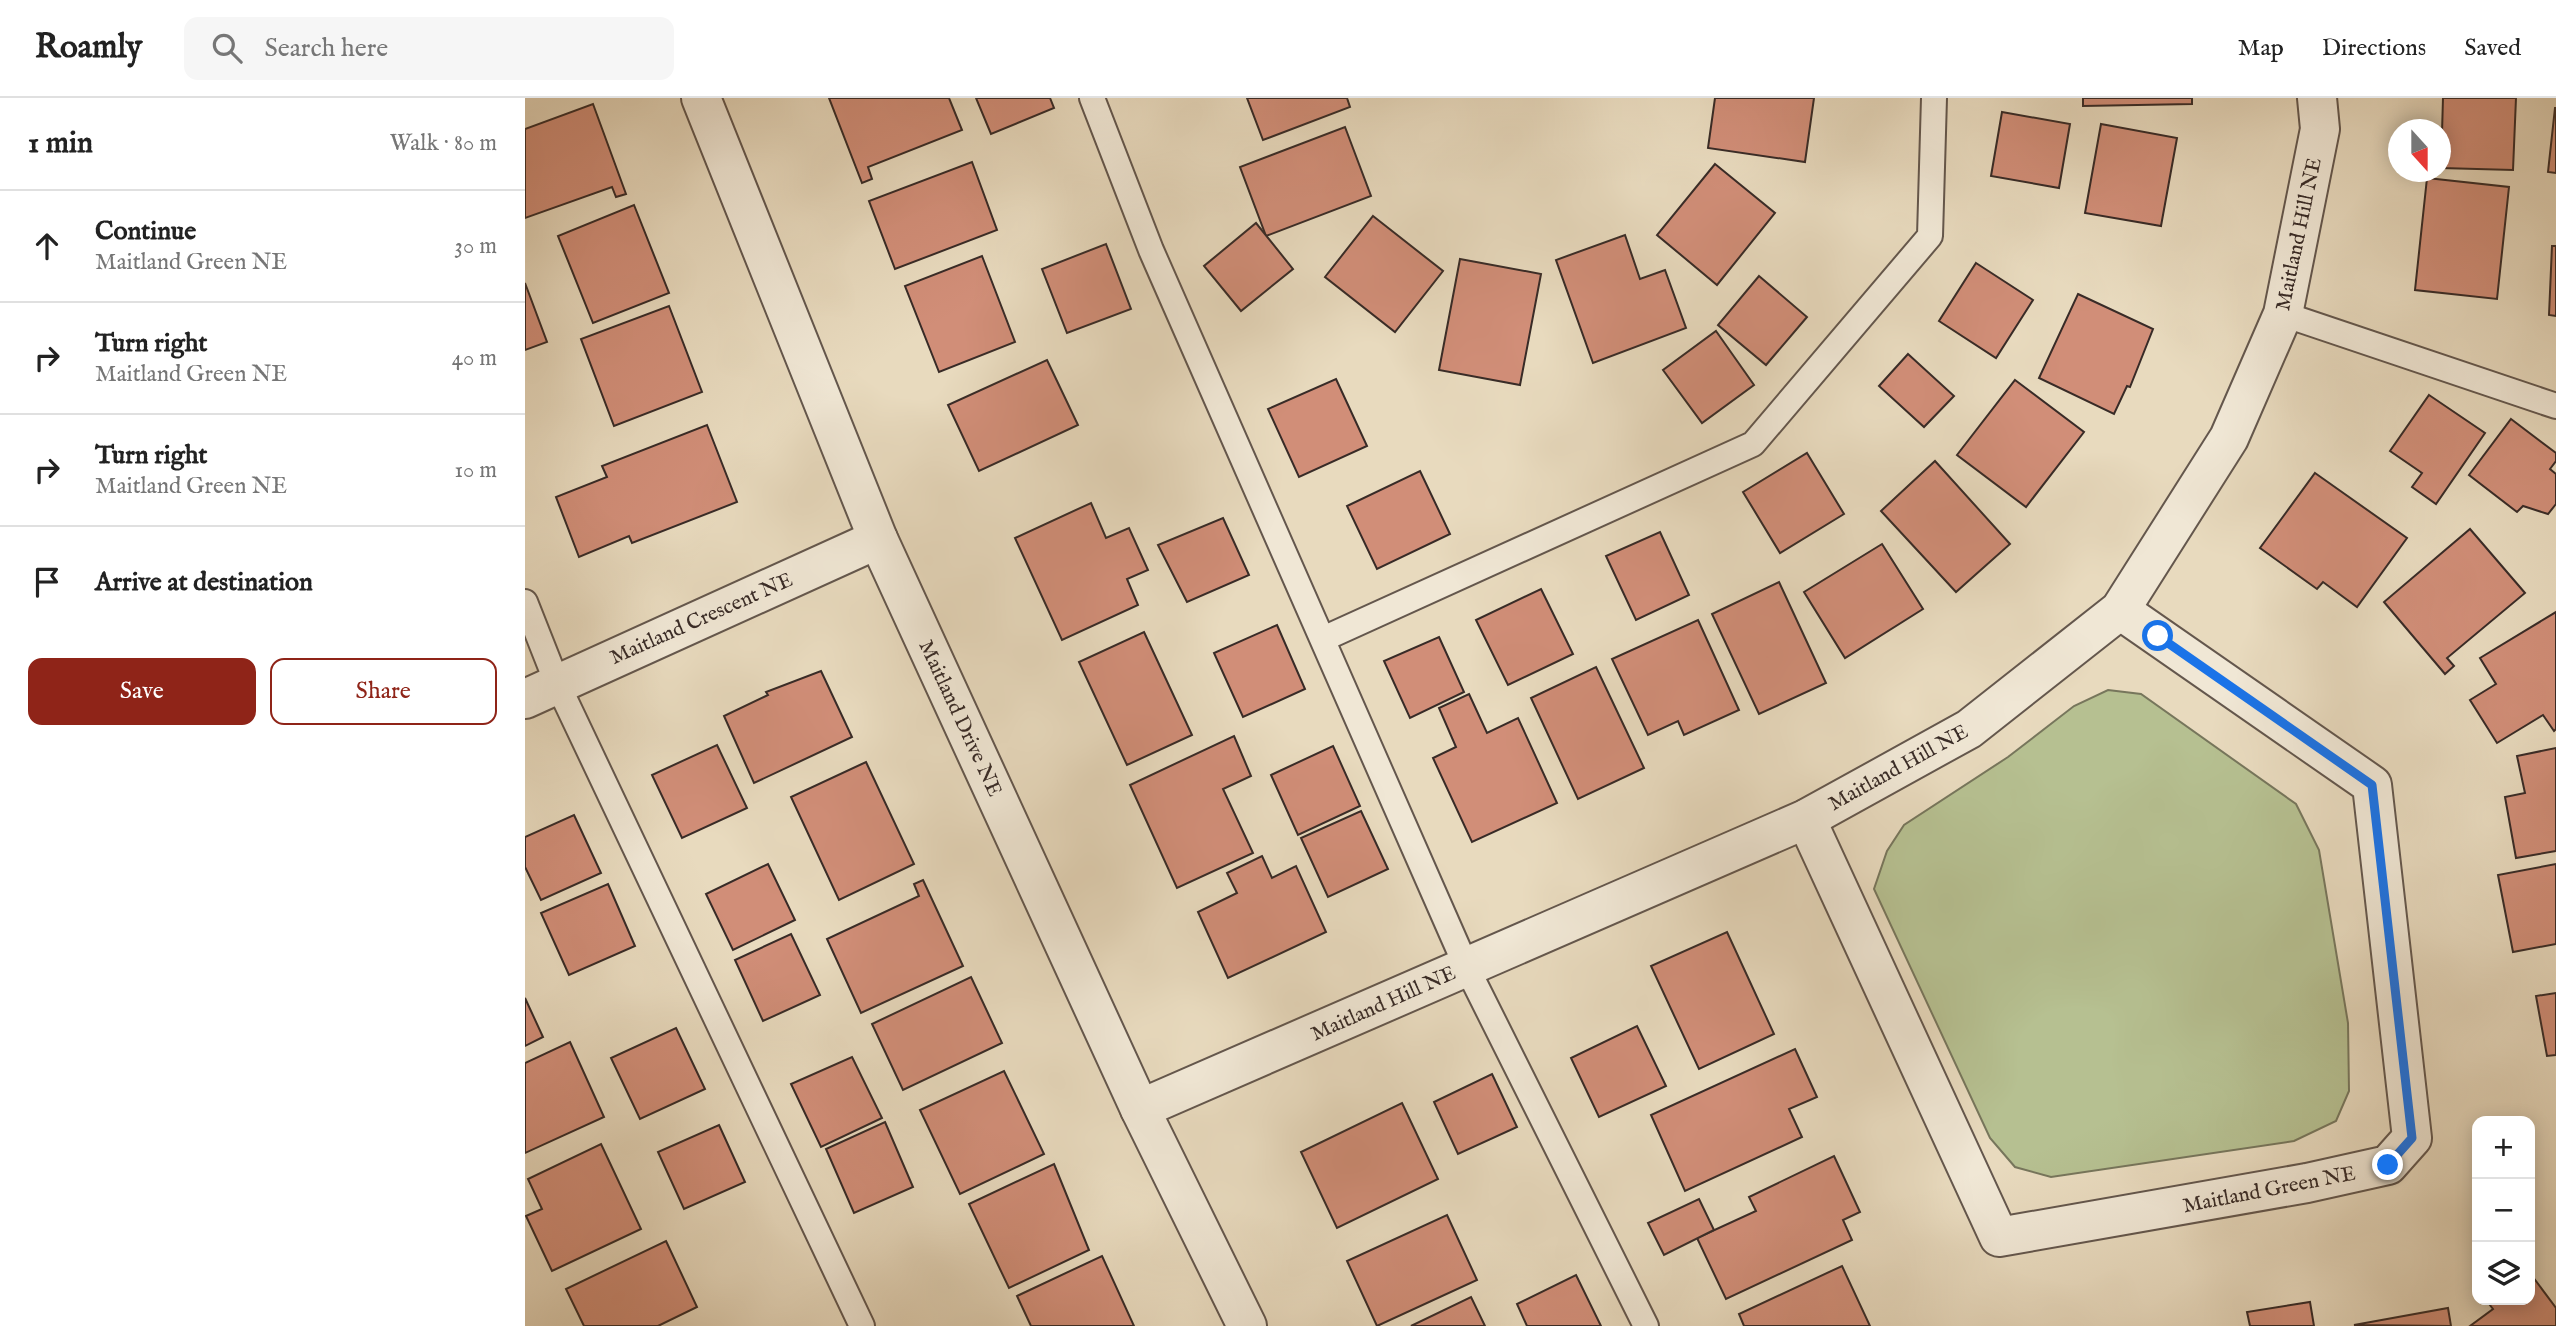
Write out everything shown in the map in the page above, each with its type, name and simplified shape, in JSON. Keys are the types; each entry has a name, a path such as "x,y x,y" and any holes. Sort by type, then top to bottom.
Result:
{"street":[{"name":"Maitland Drive NE","path":"701,98 878,539 1140,1109 1247,1326"},
{"name":"Maitland Hill NE","path":"1140,1109 1807,818 1969,729 2120,610 2229,438 2283,314 2320,130 2318,98"},
{"name":"Maitland Crescent NE","path":"541,691 878,539"},
{"name":"Maitland Green NE","path":"1807,818 1999,1237 2307,1184 2388,1165 2412,1138 2372,785 2120,610"}],"lane":[{"path":"1092,98 1151,250 1466,966 1646,1326"},
{"path":"1323,639 1753,444 1930,236 1934,98"},
{"path":"2283,314 2556,406"},
{"path":"525,602 541,691 862,1326"}],"green space":[{"path":"2108,690 2141,694 2296,804 2319,850 2348,1023 2349,1091 2336,1121 2294,1141 2051,1177 2015,1167 1990,1138 1874,889 1887,851 1904,825 2008,757 2074,706"}],"building":[{"path":"829,98 949,98 962,130 868,167 872,179 862,183"},
{"path":"976,98 1050,98 1054,108 991,134"},
{"path":"1247,98 1347,98 1350,107 1263,140"},
{"path":"1715,98 1814,98 1805,162 1708,148"},
{"path":"2083,98 2192,98 2192,104 2083,106"},
{"path":"2443,98 2516,98 2513,170 2451,168 2451,119 2442,119"},
{"path":"593,104 626,194 616,197 612,187 525,218 525,129"},
{"path":"2556,108 2556,173 2548,172"},
{"path":"2002,112 2070,124 2059,188 1991,176"},
{"path":"2101,124 2177,138 2161,226 2085,213"},
{"path":"1345,127 1371,196 1266,236 1240,167"},
{"path":"972,162 997,230 895,269 869,201"},
{"path":"1715,164 1775,213 1717,285 1657,235"},
{"path":"2451,181 2509,187 2497,299 2415,290 2427,182"},
{"path":"634,205 669,293 593,323 558,236"},
{"path":"1373,216 1443,271 1395,332 1325,277"},
{"path":"1256,223 1293,269 1241,311 1204,266"},
{"path":"1625,235 1640,279 1665,270 1686,328 1593,363 1556,260"},
{"path":"1106,244 1131,309 1067,333 1042,269"},
{"path":"2552,246 2556,246 2556,316 2549,315"},
{"path":"982,256 1015,342 939,372 905,286"},
{"path":"1460,259 1541,274 1520,385 1439,370"},
{"path":"1976,263 2033,300 1996,358 1939,321"},
{"path":"1759,276 1807,317 1766,365 1718,325"},
{"path":"525,283 547,342 525,350"},
{"path":"2078,294 2153,329 2130,387 2127,386 2114,414 2039,378"},
{"path":"669,306 702,392 614,426 581,339"},
{"path":"1716,331 1754,385 1702,423 1663,370"},
{"path":"1908,354 1954,396 1924,427 1879,386"},
{"path":"1047,360 1078,425 979,471 948,405"},
{"path":"1336,379 1367,446 1299,477 1268,409"},
{"path":"2015,380 2084,432 2026,507 1957,455"},
{"path":"2429,395 2485,433 2436,504 2412,487 2422,473 2390,451"},
{"path":"2511,419 2556,453 2556,461 2550,469 2556,474 2556,504 2548,514 2523,506 2517,512 2469,475"},
{"path":"707,425 737,502 632,543 629,536 579,557 556,497 607,477 602,466"},
{"path":"1807,453 1844,514 1780,553 1743,492"},
{"path":"1935,461 2010,544 1956,592 1881,511"},
{"path":"1420,471 1450,534 1377,569 1347,506"},
{"path":"2315,473 2407,538 2357,607 2323,582 2317,589 2260,548"},
{"path":"1091,503 1106,538 1129,528 1148,570 1127,579 1138,605 1062,640 1015,538"},
{"path":"1223,518 1249,575 1187,602 1158,545"},
{"path":"2470,529 2525,593 2447,658 2454,666 2445,674 2384,602"},
{"path":"1660,532 1689,595 1636,620 1606,556"},
{"path":"1882,544 1923,609 1845,658 1804,592"},
{"path":"1779,582 1826,683 1759,714 1712,614"},
{"path":"1541,589 1573,654 1508,685 1476,620"},
{"path":"2556,612 2556,729 2554,731 2543,715 2497,743 2470,700 2496,684 2480,658"},
{"path":"1698,620 1739,710 1684,735 1678,721 1648,735 1612,659"},
{"path":"1277,625 1305,689 1243,717 1214,653"},
{"path":"1144,632 1192,735 1127,765 1079,662"},
{"path":"1439,637 1464,692 1410,718 1384,661"},
{"path":"1596,667 1644,768 1578,799 1531,698"},
{"path":"821,671 852,737 754,783 724,716 768,695 766,692"},
{"path":"1469,694 1487,733 1518,718 1557,803 1472,842 1433,758 1456,747 1439,708"},
{"path":"1234,736 1251,776 1223,789 1253,853 1177,888 1130,785"},
{"path":"717,745 747,808 682,838 652,775"},
{"path":"1333,746 1360,806 1298,835 1271,775"},
{"path":"2556,748 2556,851 2516,858 2505,797 2525,793 2517,756"},
{"path":"866,762 914,864 839,900 791,797"},
{"path":"1361,811 1388,869 1328,897 1301,838"},
{"path":"574,815 601,873 541,900 525,867 525,837"},
{"path":"1262,856 1272,878 1296,866 1326,932 1228,978 1198,912 1237,893 1227,873"},
{"path":"768,864 795,920 733,950 706,894"},
{"path":"2556,864 2556,944 2513,952 2498,875"},
{"path":"923,880 963,966 861,1013 827,939 919,896 914,884"},
{"path":"608,884 635,946 569,975 541,913"},
{"path":"1727,932 1774,1034 1699,1069 1651,966"},
{"path":"791,934 820,995 763,1021 735,960"},
{"path":"971,977 1002,1043 903,1090 872,1024"},
{"path":"2556,993 2556,1055 2547,1056 2536,996"},
{"path":"525,998 543,1037 525,1046"},
{"path":"1637,1026 1666,1086 1599,1117 1571,1058"},
{"path":"676,1028 705,1089 640,1119 611,1058"},
{"path":"570,1042 604,1117 525,1153 525,1063"},
{"path":"1795,1049 1817,1097 1789,1109 1802,1137 1685,1191 1651,1115"},
{"path":"852,1057 882,1118 821,1147 791,1084"},
{"path":"1004,1071 1044,1154 960,1194 920,1110"},
{"path":"1492,1074 1517,1127 1458,1154 1434,1102"},
{"path":"1402,1103 1438,1179 1337,1228 1301,1152"},
{"path":"885,1122 913,1187 854,1213 826,1149"},
{"path":"719,1125 745,1182 684,1209 658,1152"},
{"path":"601,1144 641,1229 552,1271 526,1216 542,1209 528,1179"},
{"path":"1834,1156 1860,1212 1843,1220 1852,1240 1726,1299 1697,1238 1756,1211 1749,1197"},
{"path":"1054,1164 1089,1250 1009,1288 969,1204"},
{"path":"1699,1199 1714,1230 1664,1255 1648,1223"},
{"path":"1447,1215 1477,1280 1377,1326 1347,1261"},
{"path":"666,1241 697,1307 658,1326 584,1326 566,1289"},
{"path":"1102,1256 1134,1326 1031,1326 1017,1296"},
{"path":"1842,1266 1870,1326 1744,1326 1739,1314"},
{"path":"1576,1275 1601,1326 1527,1326 1517,1304"},
{"path":"2535,1280 2556,1308 2556,1326 2470,1326 2493,1309 2490,1305 2535,1305"},
{"path":"1471,1297 1485,1326 1411,1326"},
{"path":"2310,1302 2314,1326 2250,1326 2247,1312"},
{"path":"2448,1308 2451,1326 2354,1325"}],"route":[{"path":"2158,636 2372,785 2412,1138 2388,1165"}]}
